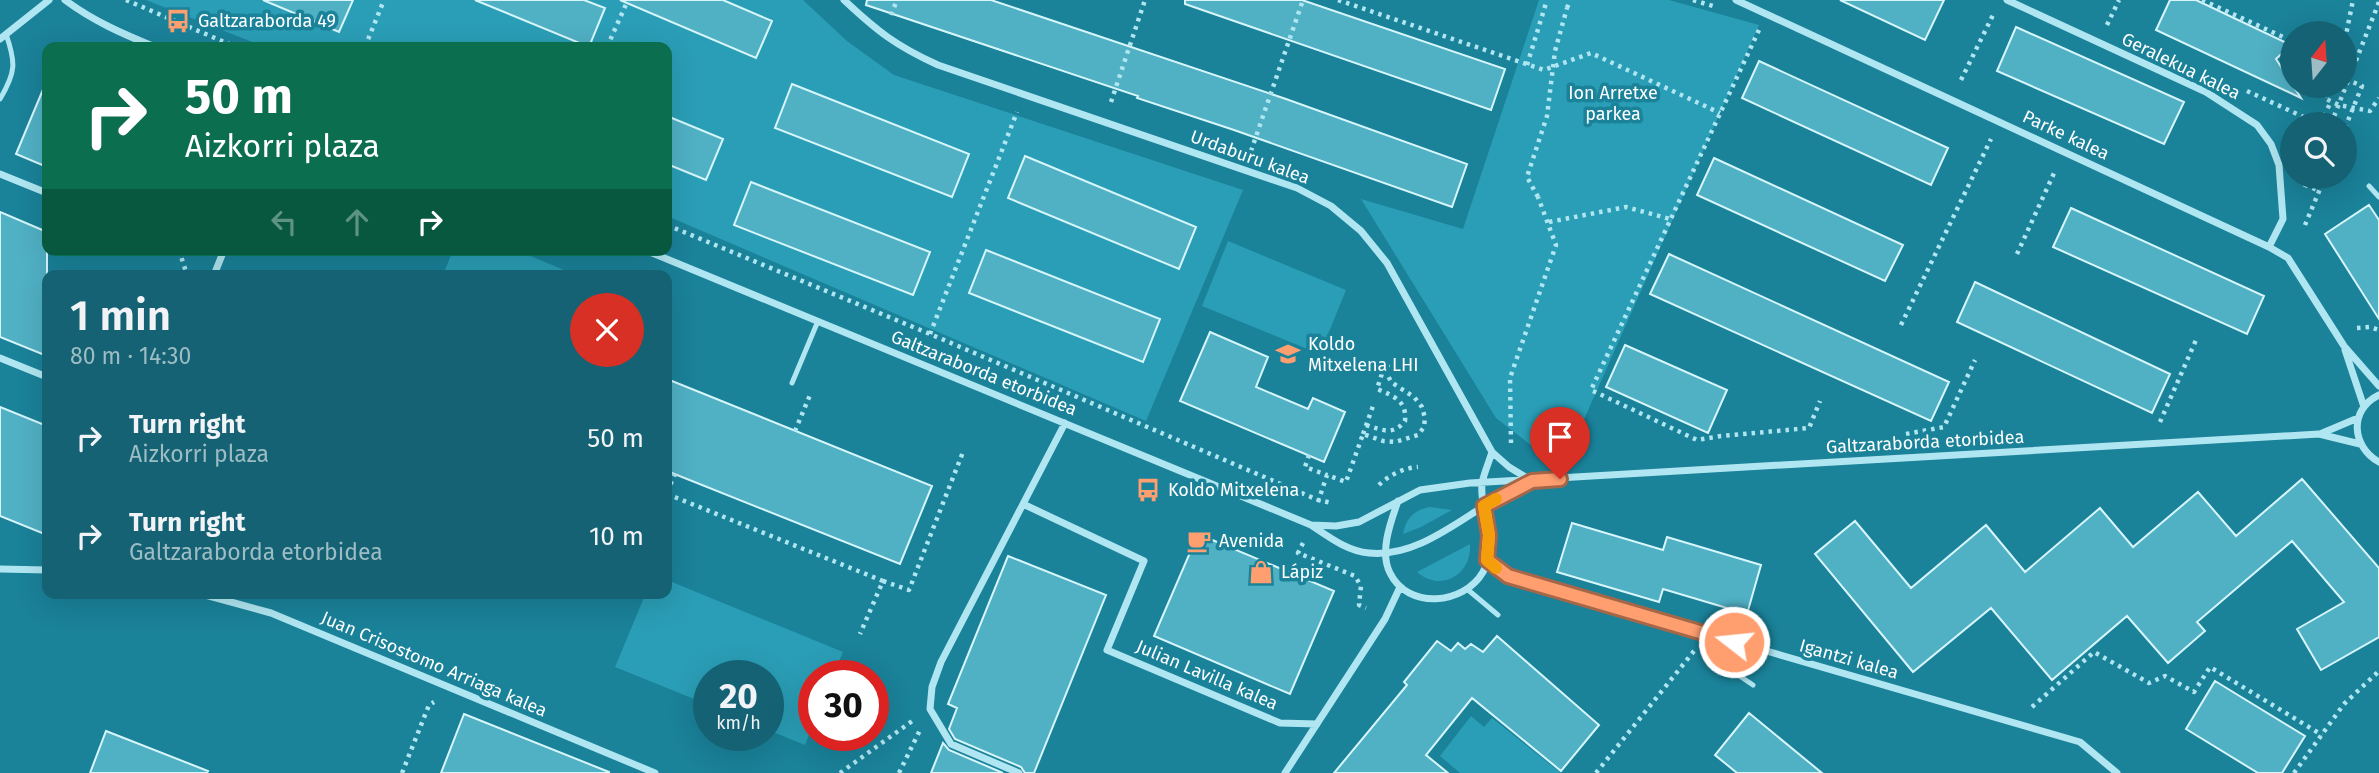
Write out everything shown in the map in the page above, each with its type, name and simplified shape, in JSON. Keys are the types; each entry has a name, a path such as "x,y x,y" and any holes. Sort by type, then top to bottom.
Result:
{"street":[{"path":"3,36 49,0"},
{"path":"65,0 106,26 143,42"},
{"name":"Urdaburu kalea","path":"844,0 880,33 907,51 938,65 1297,188 1331,206 1361,231 1387,263 1492,452 1509,467 1532,481"},
{"name":"Parke kalea","path":"1736,0 2288,258 2344,345 2379,386"},
{"name":"Geralekua kalea","path":"2007,0 2206,92 2257,125 2271,144 2279,165 2283,219 2269,247"},
{"path":"0,174 42,191"},
{"name":"Galtzaraborda etorbidea","path":"660,256 1311,526 1343,546 1368,553 1403,550 1427,540 1532,481"},
{"name":"Parke kalea","path":"2344,345 2364,407"},
{"path":"0,358 42,375"},
{"path":"2379,395 2364,407 2358,418 2357,431 2360,444 2367,454 2379,462"},
{"name":"Galtzaraborda etorbidea","path":"2319,434 2358,418"},
{"path":"1020,773 951,744 930,709 932,687 941,662 1065,424"},
{"name":"Galtzaraborda etorbidea","path":"1311,526 1359,522 1420,490 1482,482 2319,434 2360,444"},
{"path":"1398,500 1391,520 1386,553 1389,573 1400,587 1424,599 1439,600 1467,589 1484,571 1487,560 1489,535 1482,482 1492,452"},
{"name":"Julian Lavilla kalea","path":"1023,504 1144,561 1107,650 1280,723 1317,724"},
{"name":"Igantzi kalea","path":"1487,560 1508,576 2080,742 2118,773"},
{"path":"0,569 42,570"},
{"path":"1284,773 1385,619 1400,587"},
{"name":"Juan Crisostomo Arriaga kalea","path":"221,599 271,612 654,773"}],"lane":[{"path":"0,99 15,60 3,36"},
{"path":"2369,186 2379,197"},
{"path":"792,383 818,321"},
{"path":"1467,589 1498,615"},
{"path":"1708,634 1716,660 1753,684"}],"path":[{"path":"126,0 224,42"},
{"path":"367,42 384,0"},
{"path":"609,42 628,0"},
{"path":"1109,108 1144,0"},
{"path":"1250,155 1303,0"},
{"path":"1338,0 1544,70 1591,53 1720,113"},
{"path":"1527,65 1547,0"},
{"path":"1492,452 1511,447 1510,378 1556,244 1549,222 1527,177 1547,116 1555,51 1570,0"},
{"path":"2107,25 2119,0"},
{"path":"2202,0 2280,36"},
{"path":"2349,21 2353,0"},
{"path":"2357,57 2379,2"},
{"path":"1961,80 1997,8"},
{"path":"1762,23 1591,390 1697,440 1809,428 1820,401"},
{"path":"2351,112 2362,86 2357,84"},
{"path":"930,334 1023,94"},
{"path":"2324,98 2339,105 2370,111 2379,98"},
{"path":"2336,112 2342,98"},
{"path":"2326,112 2331,101"},
{"path":"1901,325 1995,129"},
{"path":"2017,254 2056,169"},
{"path":"1549,222 1626,207 1670,219"},
{"path":"672,227 1318,500"},
{"path":"2160,421 2196,340"},
{"path":"1366,425 1387,432 1400,427 1405,421 1404,406 1400,401 1395,396 1377,389 1384,367 1404,357"},
{"path":"1898,436 1944,427 1975,359"},
{"path":"1363,434 1395,442 1418,435 1424,427 1422,407 1414,397 1391,382 1384,367"},
{"path":"795,431 812,391"},
{"path":"1309,456 1305,467 1346,482 1373,405"},
{"path":"672,495 883,582 909,590 963,452"},
{"path":"672,481 675,474"},
{"path":"1322,491 1327,475"},
{"path":"860,634 883,582"},
{"path":"1596,773 1708,634"},
{"path":"2014,723 2094,653 2149,683 2165,676 2194,692 2210,667 2322,735"},
{"path":"2294,773 2344,704 2379,671"},
{"path":"401,773 429,705 454,689"},
{"path":"840,773 930,709"},
{"path":"899,773 930,709"}],"green space":[{"path":"146,0 803,0 847,41 894,75 1243,190 1146,421 672,218 672,42 252,42"},
{"name":"Ion Arretxe parkea","path":"1539,0 1669,0 1759,25 1562,469 1496,418 1361,199 1463,229"},
{"path":"1228,241 1346,290 1320,354 1202,306"},
{"path":"451,256 530,256 564,270 445,270"},
{"path":"1430,507 1452,510 1403,534 1406,523 1412,516 1419,510"},
{"path":"1470,544 1466,564 1453,577 1436,581 1417,572"},
{"path":"672,582 843,652 840,660 798,660 798,742 784,736 784,660 693,660 693,699 615,667 643,599 672,599"},
{"path":"1471,716 1484,727 1492,718 1561,773 1460,773 1440,756"}],"building":[{"path":"263,0 353,0 339,32"},
{"path":"475,0 584,0 605,8 591,42 577,42"},
{"path":"620,0 723,0 772,21 756,58"},
{"path":"867,0 991,0 1286,99 1467,164 1452,207 1137,98 1138,96 866,5"},
{"path":"1185,0 1302,0 1505,69 1491,110 1185,4"},
{"path":"1840,0 1944,0 1925,40"},
{"path":"2170,0 2196,0 2280,40 2280,55 2276,59 2280,65 2280,88 2156,30"},
{"path":"2016,27 2184,102 2164,144 1997,71"},
{"path":"1759,61 1948,148 1931,185 1742,98"},
{"path":"792,84 969,154 952,197 775,128"},
{"path":"42,92 42,165 16,154"},
{"path":"672,118 723,139 706,180 672,166"},
{"path":"1025,156 1196,227 1179,269 1008,198"},
{"path":"1714,158 1903,245 1885,281 1697,195"},
{"path":"751,182 930,252 913,295 734,225"},
{"path":"2369,205 2379,220 2379,319 2325,234"},
{"path":"2071,208 2264,296 2247,334 2053,247"},
{"path":"0,212 42,230 42,256 47,256 47,270 42,270 42,354 0,337"},
{"path":"986,250 1160,319 1143,362 969,293"},
{"path":"1669,254 1949,382 1931,421 1650,294"},
{"path":"1975,282 2170,374 2152,413 1957,322"},
{"path":"1210,332 1268,357 1256,387 1308,409 1313,398 1345,412 1324,462 1180,401"},
{"path":"1625,345 1727,390 1708,433 1606,387"},
{"path":"672,381 932,486 900,564 672,473"},
{"path":"0,407 42,424 42,533 0,516"},
{"path":"2302,479 2379,568 2379,637 2321,670 2297,629 2344,602 2292,541 2197,622 2205,631 2168,663 2127,616 2052,680 1991,608 1913,672 1815,554 1855,521 1911,588 1986,525 2025,572 2100,508 2133,547 2198,492 2236,536"},
{"path":"1572,523 1663,550 1667,537 1761,565 1747,614 1663,589 1659,602 1557,572"},
{"path":"1198,534 1334,591 1290,694 1154,636"},
{"path":"1008,556 1106,595 1034,773 1025,773 1021,767 955,739 949,729 957,708 948,704"},
{"path":"1497,636 1599,725 1561,771 1472,698 1426,755 1448,773 1334,773 1407,685 1404,682 1437,641 1451,651 1458,643 1465,649 1471,644 1483,652"},
{"path":"2215,681 2305,736 2282,773 2258,773 2186,729"},
{"path":"1749,713 1822,773 1737,773 1715,755"},
{"path":"464,714 609,772 609,773 441,773"},
{"path":"106,731 208,771 90,773"},
{"path":"943,743 949,750 1003,773 931,773"}],"slow traffic":[{"path":"1496,499 1484,506 1489,535 1487,560 1496,568"}],"place":[{"name":"Galtzaraborda 49","path":"178,21"},
{"name":"Koldo Mitxelena LHI","path":"1288,354"},
{"name":"Koldo Mitxelena","path":"1148,490"},
{"name":"Avenida","path":"1199,541"},
{"name":"Lápiz","path":"1261,572"}],"route":[{"path":"1560,479 1532,481 1484,506 1489,535 1487,560 1508,576 1734,642"}]}
